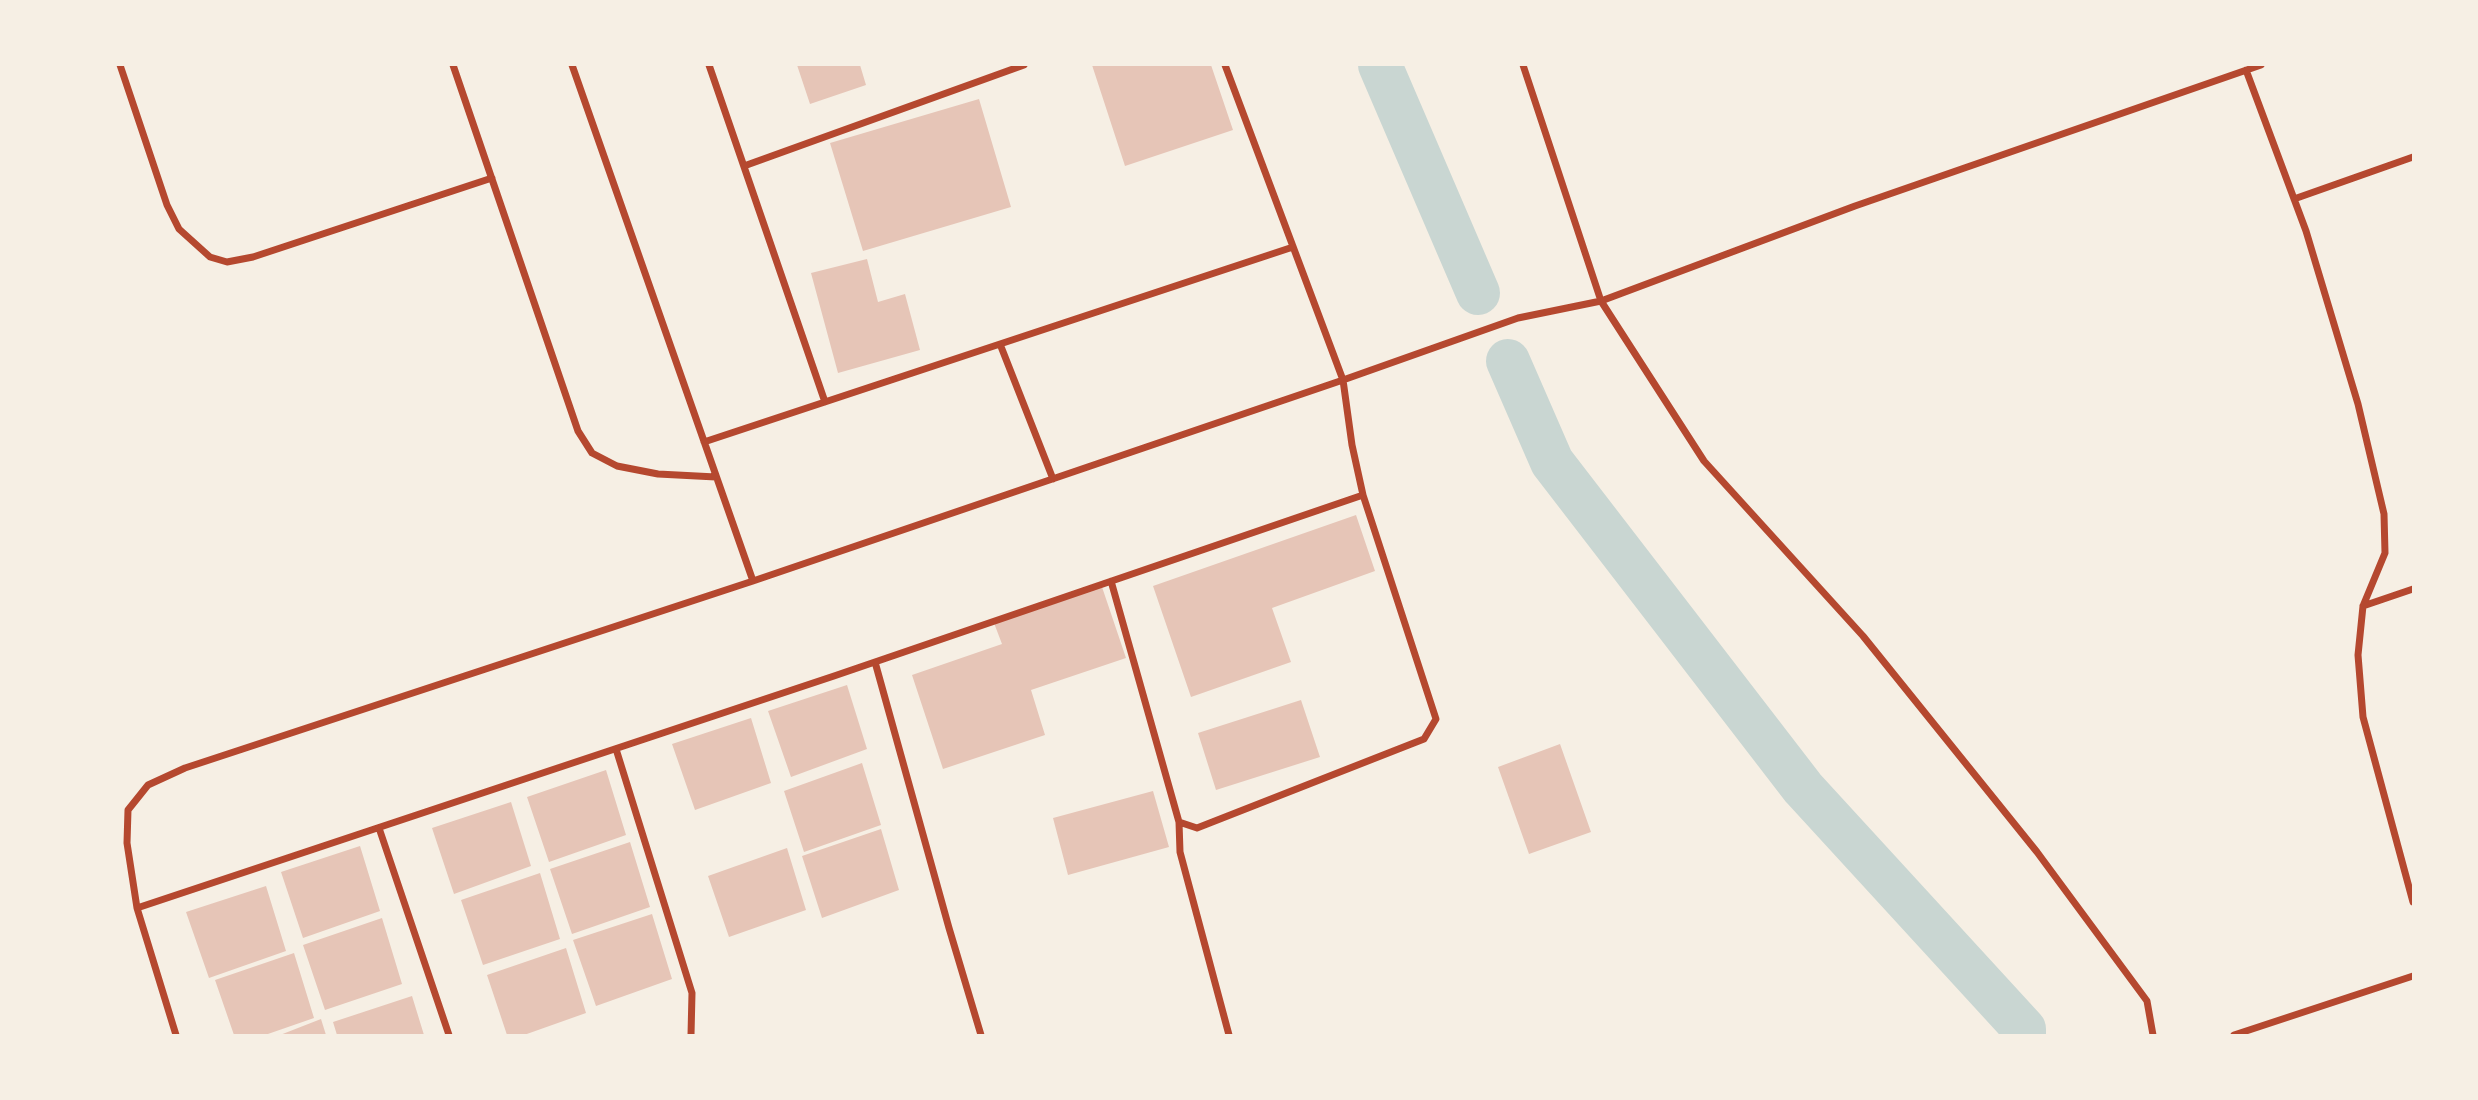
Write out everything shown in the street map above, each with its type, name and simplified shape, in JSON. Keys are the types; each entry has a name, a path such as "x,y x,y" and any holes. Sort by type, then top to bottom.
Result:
{"street":[{"path":"120,65 167,205 179,229 210,257 227,262 253,257 492,178"},
{"path":"453,65 578,431 592,453 617,466 658,474 716,477"},
{"path":"572,65 753,581"},
{"path":"709,65 825,402"},
{"path":"744,166 1024,65"},
{"path":"1179,822 1196,828 1424,739 1436,719 1363,495 1352,445 1343,380 1225,65"},
{"path":"1523,65 1601,301 1704,461 1863,636 2037,852 2147,1001 2153,1035"},
{"path":"176,1035 138,908 127,844 128,810 148,786 185,768 753,581 1518,318 1601,301 1856,206 2261,65"},
{"path":"2246,70 2306,231 2358,404 2384,514 2385,553 2363,606 2358,655 2363,717 2413,902"},
{"path":"2294,199 2413,158"},
{"path":"704,442 1293,247"},
{"path":"1000,344 1053,479"},
{"path":"138,908 876,662 1363,495"},
{"path":"1111,581 1179,822 1180,852 1229,1035"},
{"path":"2363,606 2413,589"},
{"path":"876,662 981,1035"},
{"path":"616,749 692,993 691,1035"},
{"path":"379,828 449,1035"},
{"path":"2234,1035 2413,976"}],"building":[{"path":"797,65 860,65 866,85 810,104"},
{"path":"1092,65 1211,65 1233,130 1125,166"},
{"path":"979,99 1011,207 863,251 830,143"},
{"path":"867,259 878,302 905,294 920,350 838,373 811,273"},
{"path":"1356,515 1375,571 1272,608 1291,662 1191,697 1153,586"},
{"path":"1102,587 1126,658 1031,690 1045,735 943,769 912,675 1002,644 994,623"},
{"path":"847,685 867,749 791,777 768,711"},
{"path":"1301,700 1320,757 1216,790 1198,733"},
{"path":"751,718 771,783 695,810 672,744"},
{"path":"1560,744 1591,832 1529,854 1498,767"},
{"path":"862,763 881,825 804,852 784,791"},
{"path":"606,770 626,835 549,862 527,797"},
{"path":"1153,791 1169,847 1068,875 1053,818"},
{"path":"511,802 531,866 454,894 432,828"},
{"path":"881,829 899,890 822,918 802,856"},
{"path":"630,842 650,907 572,934 550,869"},
{"path":"360,846 380,911 303,938 281,872"},
{"path":"787,848 806,910 729,937 708,876"},
{"path":"540,873 560,939 483,965 461,900"},
{"path":"266,886 286,951 209,978 186,912"},
{"path":"652,914 672,979 596,1006 573,940"},
{"path":"382,918 402,984 325,1010 303,945"},
{"path":"566,948 586,1013 524,1035 507,1035 487,975"},
{"path":"294,953 314,1018 265,1035 234,1035 215,980"},
{"path":"412,996 424,1035 337,1035 333,1022"},
{"path":"321,1019 326,1035 280,1035"}],"waterway":[{"path":"1380,65 1478,293"},
{"path":"1508,361 1552,462 1803,788 2024,1029 2024,1035"}]}
